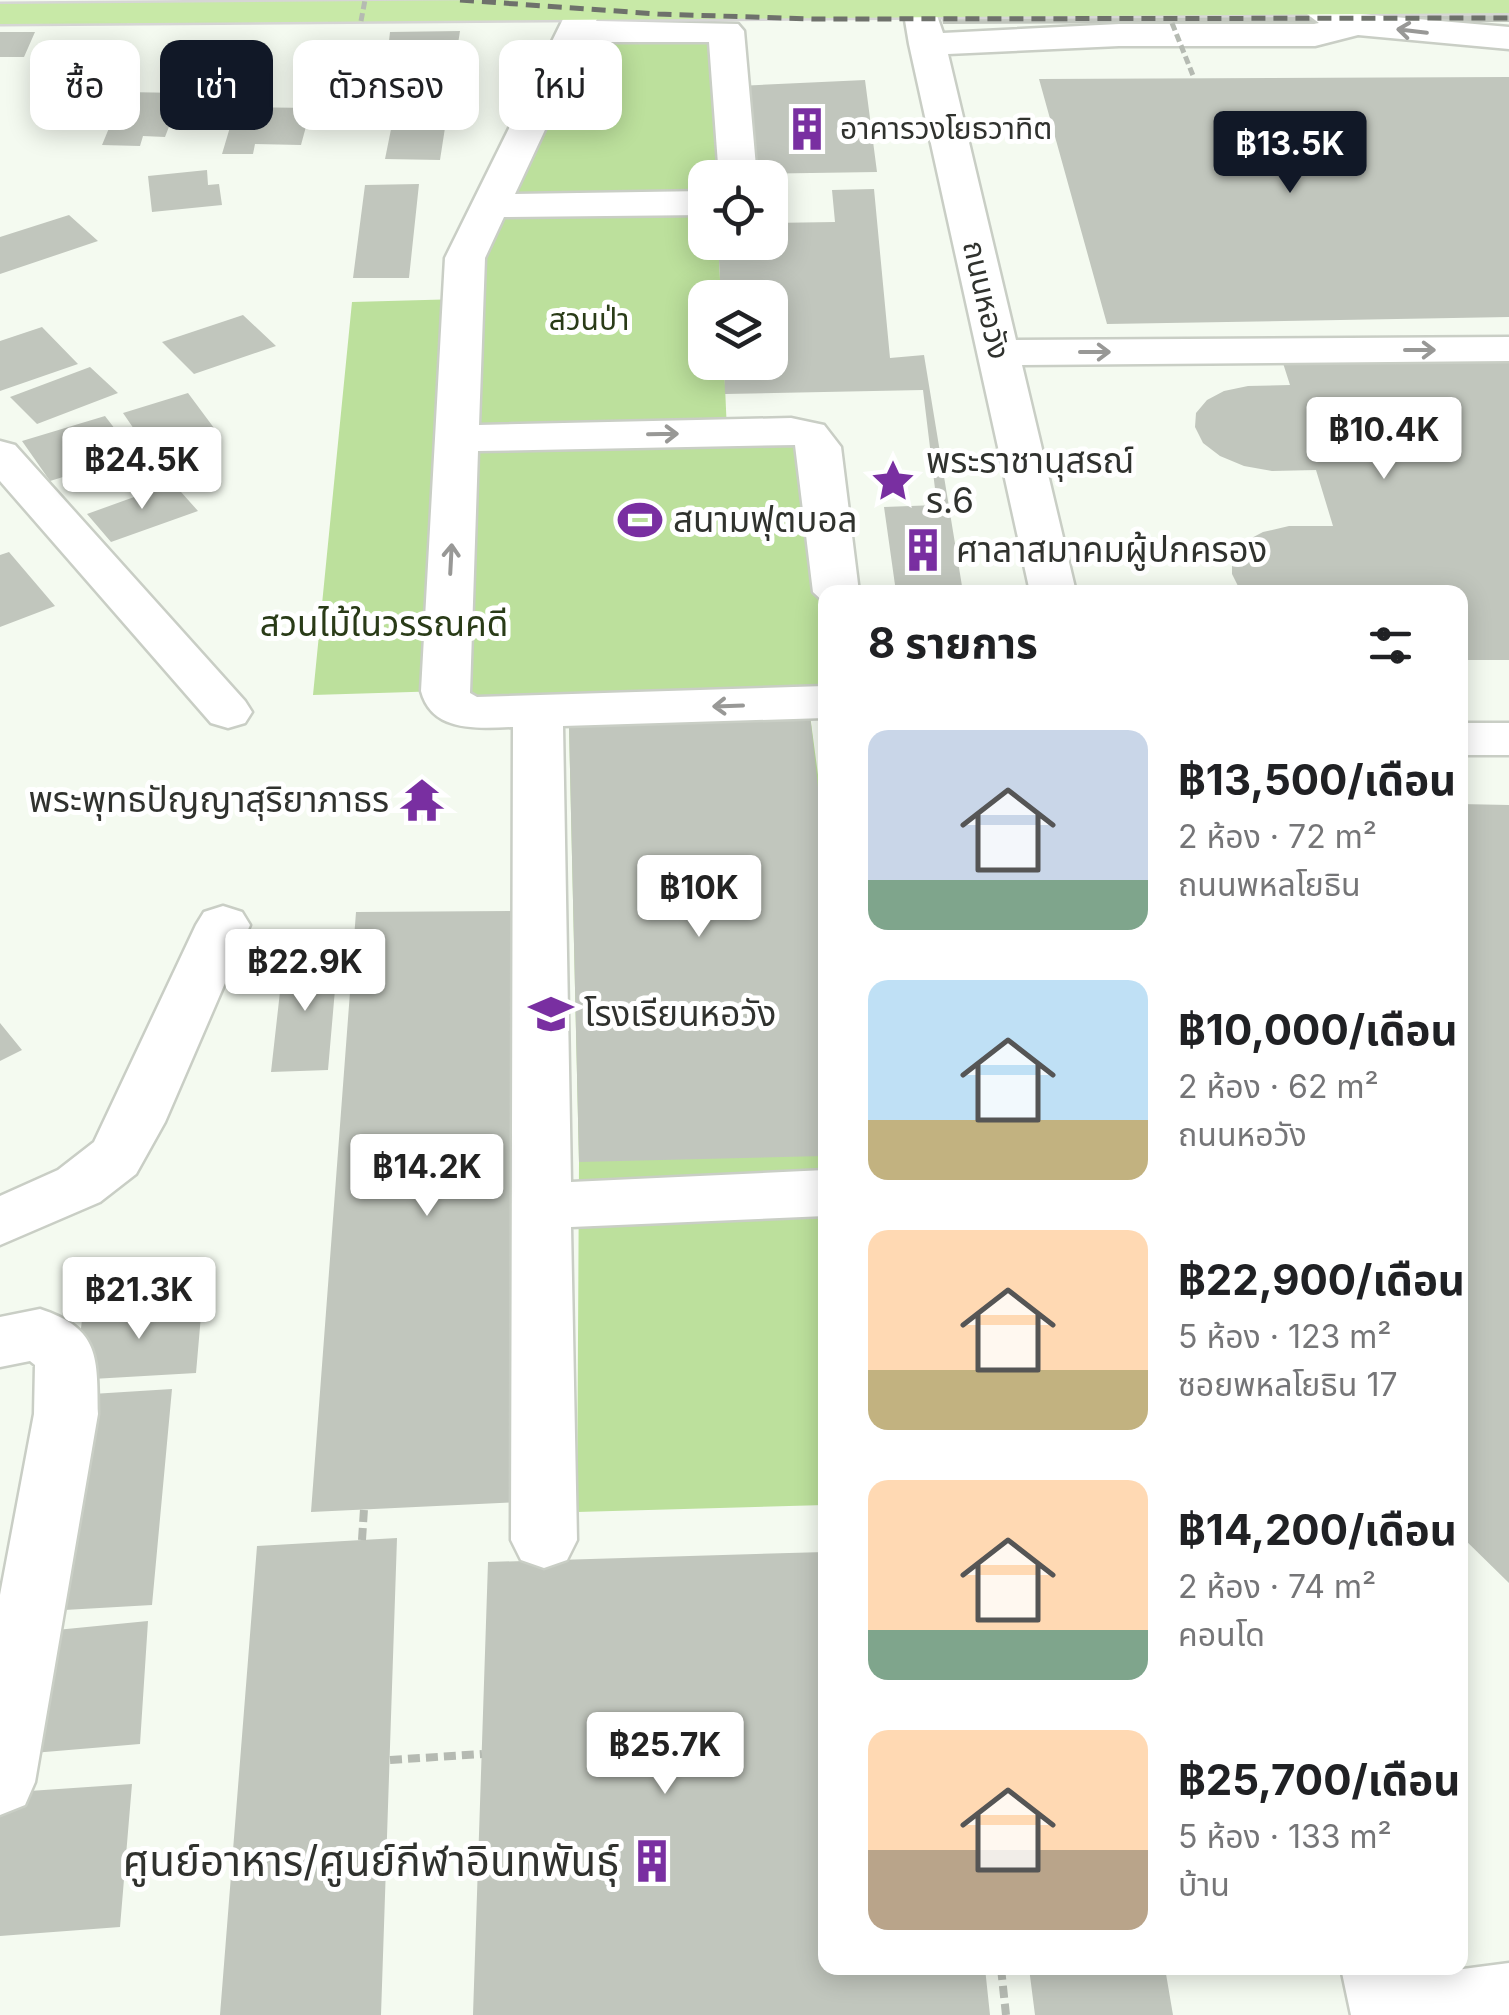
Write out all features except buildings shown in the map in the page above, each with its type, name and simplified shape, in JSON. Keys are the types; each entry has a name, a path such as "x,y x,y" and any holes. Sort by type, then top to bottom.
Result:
{"main road":[{"path":"0,14 924,26 1285,3 1509,4"}],"street":[{"path":"1285,3 1357,24 1509,38"},
{"path":"737,160 726,31 580,22 465,258 445,691 448,702 469,713 818,702"},
{"path":"924,26 1119,35 1315,35 1357,24"},
{"name":"ถนนหอวัง","path":"924,26 1051,585"},
{"path":"492,206 688,204"},
{"path":"998,353 1509,350"},
{"path":"457,439 790,430 810,434 819,446 835,585"},
{"path":"0,454 228,712"},
{"path":"538,712 544,1540"},
{"path":"1468,739 1509,738"},
{"path":"0,1222 78,1186 114,1158 136,1122 223,924"},
{"path":"542,1206 818,1193"},
{"path":"0,1342 40,1334 66,1355 66,1414 0,1782"},
{"path":"1380,1975 1392,2015 1509,2000"}],"path":[{"path":"361,21 365,0"},
{"path":"1172,23 1194,78"},
{"path":"362,1540 364,1509"},
{"path":"390,1760 482,1754"},
{"path":"1001,1975 1006,2015"}],"green space":[{"path":"726,31 737,160 688,160 688,260 719,260 720,280 688,280 688,380 725,380 727,432 819,447 835,585 818,585 818,702 457,709 444,691 313,695 352,302 461,299 465,258 528,130 622,130 622,40 572,40 576,32"},
{"path":"810,715 818,775 818,1505 577,1512 579,1162 569,726"}],"railway":[{"path":"460,0 658,14 812,19 1509,18"}],"place":[{"name":"อาคารวงโยธวาทิต","path":"807,129"},
{"name":"พระราชานุสรณ์ ร.6","path":"893,481"},
{"name":"สนามฟุตบอล","path":"640,520"},
{"name":"ศาลาสมาคมผู้ปกครอง","path":"923,550"},
{"name":"พระพุทธปัญญาสุริยาภาธร","path":"422,800"},
{"name":"โรงเรียนหอวัง","path":"551,1014"},
{"name":"ศูนย์อาหาร/ศูนย์กีฬาอินทพันธุ์","path":"652,1861"}],"park label":[{"name":"สวนป่า","path":"589,320"},
{"name":"สวนไม้ในวรรณคดี","path":"384,624"}]}
